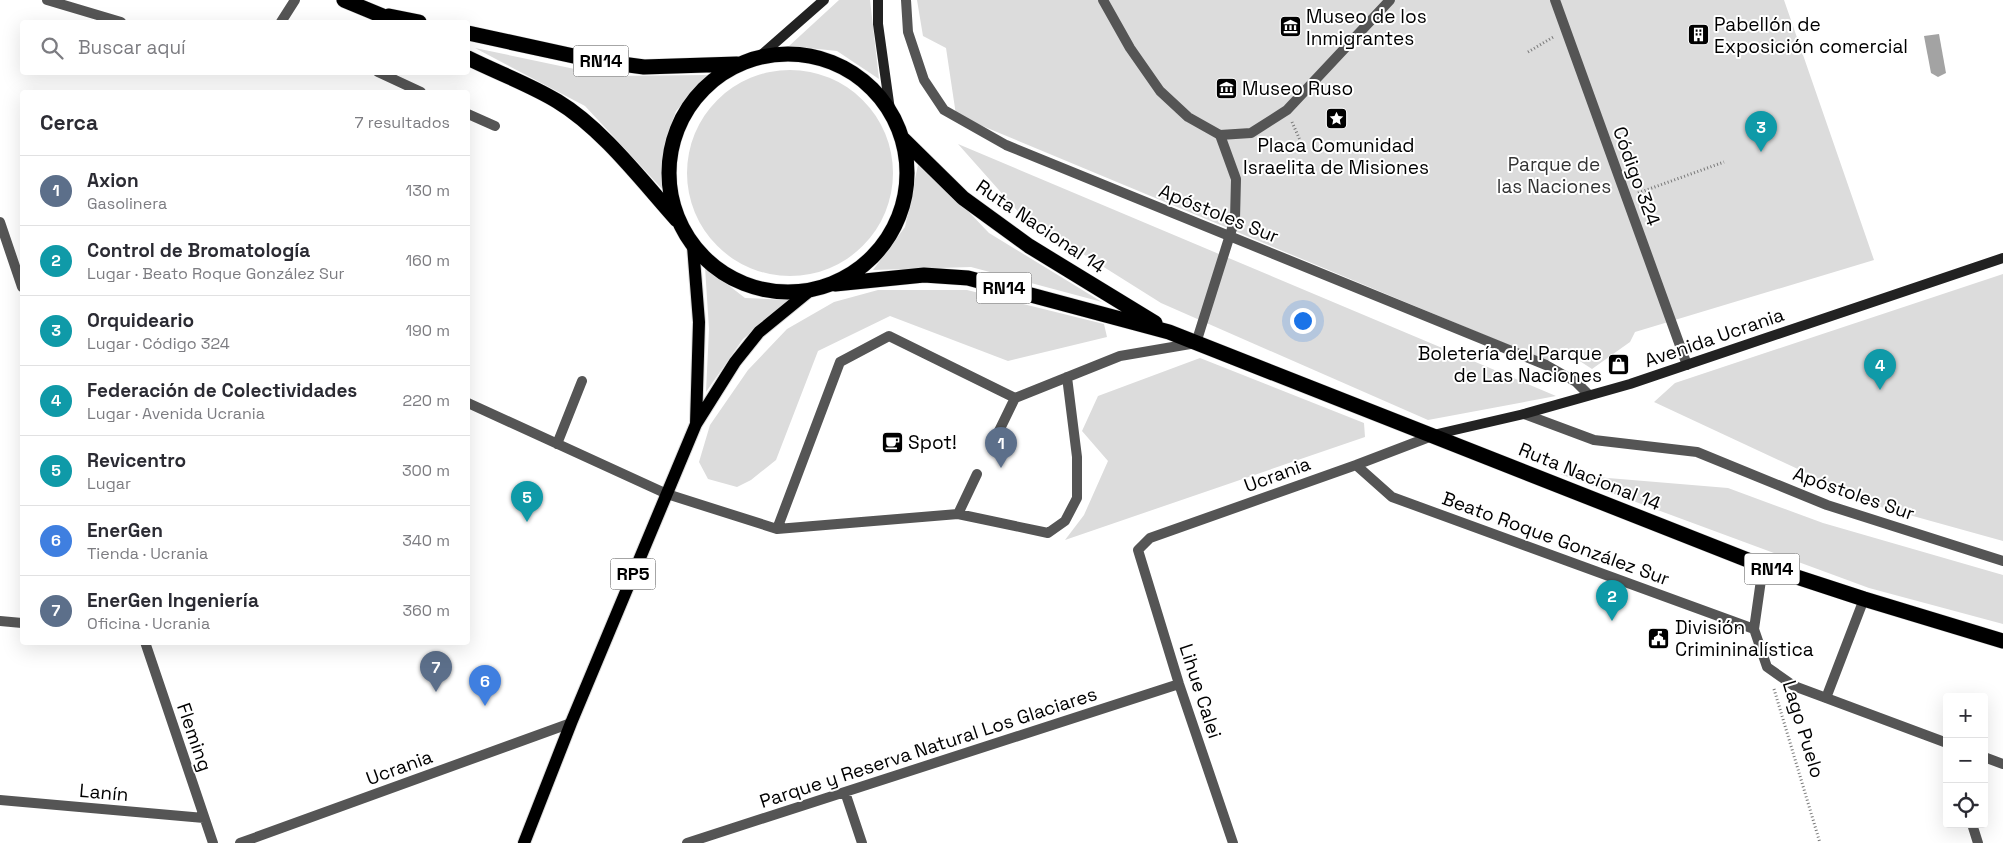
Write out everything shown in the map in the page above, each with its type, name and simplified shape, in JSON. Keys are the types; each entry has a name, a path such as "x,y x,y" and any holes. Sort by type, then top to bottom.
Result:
{"highway":[{"path":"344,0 393,20"},
{"path":"383,15 409,20"},
{"name":"RN14","path":"470,33 592,60 644,67 737,64 759,57 796,54 833,62 865,82 890,110 903,139 908,173 903,208 888,240 865,266 834,284 808,292 776,292 745,285 716,269 693,246 679,222 611,146 578,116 557,101 470,59"},
{"name":"RN14","path":"679,222 669,187 670,150 683,114 706,85 737,64"},
{"name":"Ruta Nacional 14","path":"903,139 963,198 1029,246 1169,332"},
{"name":"Ruta Nacional 14","path":"834,284 924,275 968,278 1169,332 1762,566 1864,599 2003,640"}],"main road":[{"path":"759,57 824,0"},
{"path":"878,0 878,24 890,110"},
{"name":"RP5","path":"693,246 700,322 696,424"},
{"name":"Avenida Ucrania","path":"1432,436 1524,414 1687,365 2003,258"},
{"name":"RP5","path":"524,843 571,723 696,424 735,362 759,332 808,292"}],"street":[{"path":"47,0 114,20"},
{"path":"282,20 295,0"},
{"name":"Apóstoles Sur","path":"906,0 908,32 924,80 944,110 1006,145 1546,365 1576,382 1589,395"},
{"path":"1104,0 1130,48 1160,91 1188,117 1220,135 1251,133 1287,110 1390,0"},
{"name":"Código 324","path":"1555,0 1687,365"},
{"path":"385,75 418,90"},
{"path":"470,115 495,126"},
{"path":"997,435 1015,398 1120,356 1196,343 1234,219 1236,179 1220,135"},
{"path":"0,222 20,281"},
{"path":"777,529 840,362 888,336 1015,398"},
{"path":"470,404 667,494 777,529 958,514 1048,533 1065,521 1077,498 1077,457 1067,377"},
{"path":"557,444 582,381"},
{"name":"Apóstoles Sur","path":"1524,414 1594,440 1697,452 1827,504 2003,561"},
{"name":"Ucrania","path":"1138,550 1150,538 1432,436"},
{"name":"Beato Roque González Sur","path":"1356,465 1392,497 1754,629"},
{"path":"958,514 977,474"},
{"name":"Lihue Calei","path":"1138,550 1179,684 1233,843"},
{"name":"Lago Puelo","path":"1762,566 1754,629 1767,667"},
{"path":"1826,698 1864,599"},
{"path":"0,621 20,623"},
{"name":"Fleming","path":"146,645 213,843"},
{"path":"1767,667 1794,686 1943,742"},
{"name":"Parque y Reserva Natural Los Glaciares","path":"687,843 1179,684"},
{"name":"Ucrania","path":"240,843 571,723"},
{"path":"1988,758 2003,764"},
{"path":"845,792 862,843"},
{"name":"Lanín","path":"0,800 204,818"},
{"path":"1973,828 1978,843"}],"path":[{"path":"1528,52 1566,30"},
{"path":"1287,110 1303,148"},
{"path":"1626,197 1724,162"},
{"name":"Lago Puelo","path":"1767,667 1820,843"}],"green space":[{"path":"839,0 870,0 879,79 837,51 789,46"},
{"name":"Parque de las Naciones","path":"917,0 1784,0 1874,260 1635,332 1630,342 1592,369 1569,354 1547,361 956,115 946,48 923,36"},
{"path":"475,48 608,76 708,75 676,111 664,146 664,191 585,106"},
{"path":"780,70 800,70 820,74 839,82 856,93 870,107 881,124 889,143 893,173 889,203 881,222 870,239 856,253 839,264 820,272 800,276 780,276 760,272 741,264 724,253 710,239 699,222 691,203 687,183 687,163 691,143 699,124 710,107 724,93 741,82 760,74"},
{"path":"958,144 1556,396 1428,420 1161,303 1021,215"},
{"path":"919,160 989,233 1102,302 971,267 873,270 905,227"},
{"path":"705,267 745,298 789,300 743,339 706,392 709,329"},
{"path":"2003,274 2003,541 1877,506 1654,402 1675,383"},
{"path":"878,290 967,290 1104,324 1107,337 1008,361 890,316 818,351 776,460 751,480 737,487 708,479 699,462 710,425 748,370 787,329 834,302"},
{"path":"1200,358 1364,423 1365,437 1065,540 1084,515 1108,461 1082,431 1098,396"},
{"path":"1560,474 1728,488 1823,523 2003,575 2003,624 1869,588"}],"shaded area":[{"path":"1939,34 1946,73 1938,77 1931,73 1924,36"}],"place":[{"name":"Museo de los Inmigrantes","path":"1290,27"},
{"name":"Pabellón de Exposición comercial","path":"1698,35"},
{"name":"Museo Ruso","path":"1226,88"},
{"name":"Placa Comunidad Israelita de Misiones","path":"1336,119"},
{"name":"Orquideario","path":"1761,152"},
{"name":"Boletería del Parque de Las Naciones","path":"1618,364"},
{"name":"Federación de Colectividades","path":"1880,390"},
{"name":"Spot!","path":"892,442"},
{"name":"Axion","path":"1001,468"},
{"name":"Revicentro","path":"527,522"},
{"name":"Control de Bromatología","path":"1612,621"},
{"name":"División Crimininalística","path":"1659,638"},
{"name":"EnerGen Ingeniería","path":"436,692"},
{"name":"EnerGen","path":"485,706"}]}
